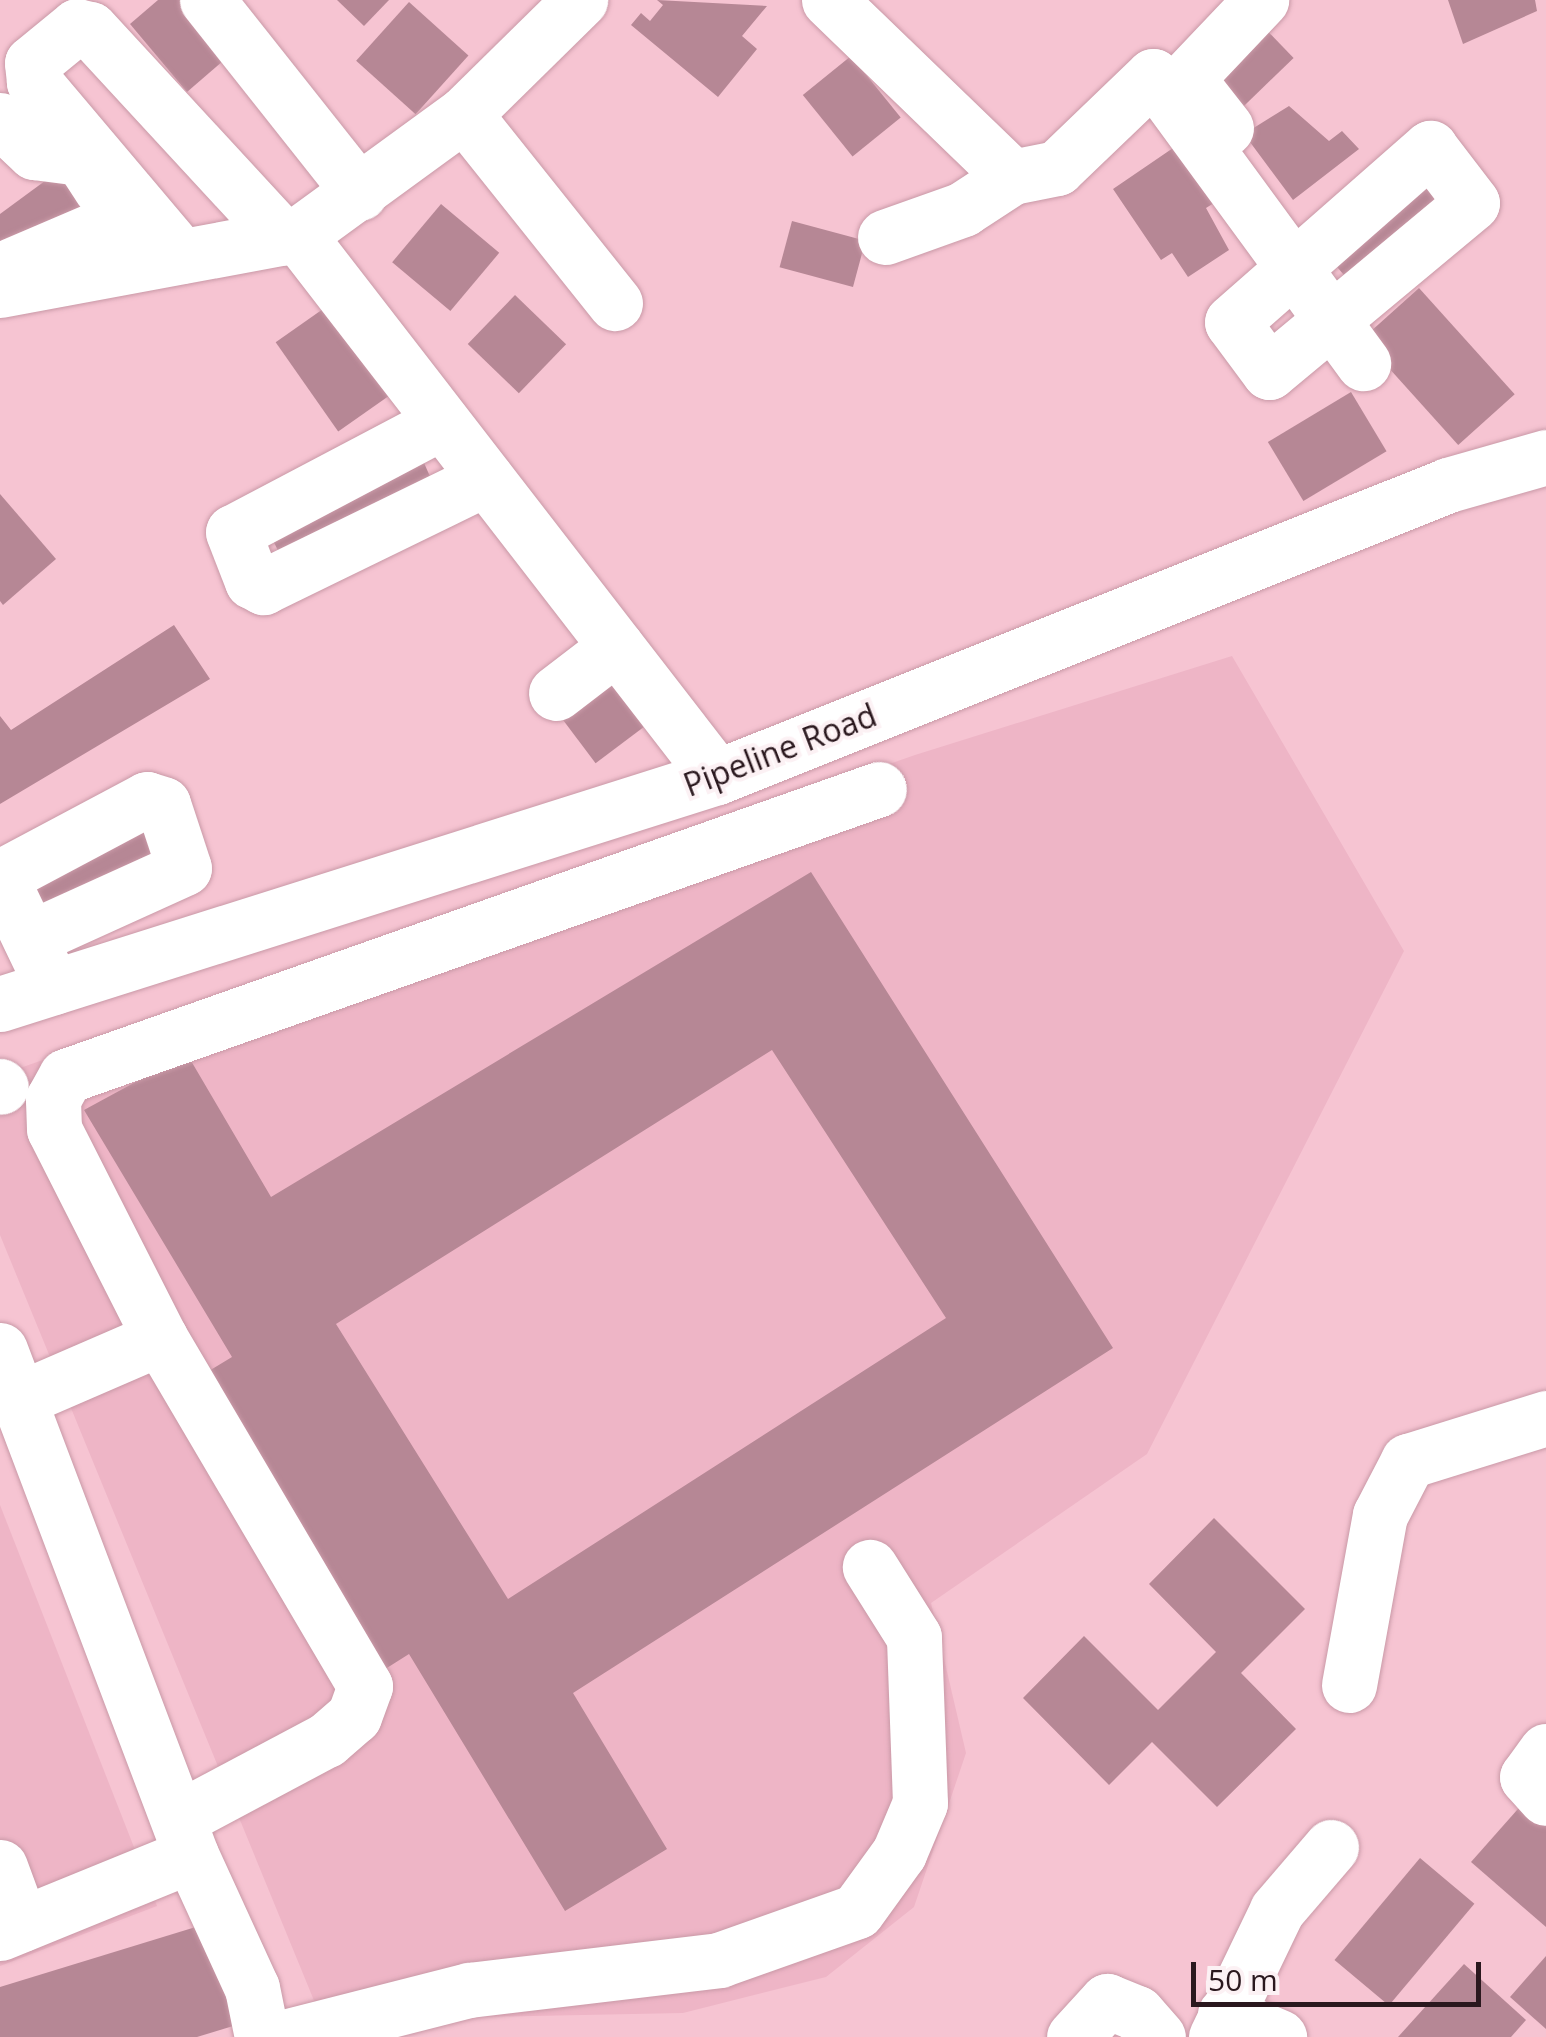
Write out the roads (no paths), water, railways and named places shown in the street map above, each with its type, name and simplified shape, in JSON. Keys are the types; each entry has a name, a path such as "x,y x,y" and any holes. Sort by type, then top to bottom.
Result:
{"street":[{"path":"93,0 122,0"},
{"path":"0,120 34,152 81,158 147,236 291,237 360,193 464,114 580,0"},
{"path":"829,0 1012,177"},
{"path":"885,237 963,209 1012,177 1057,168 1234,0"},
{"path":"1261,0 1187,78 1343,331"},
{"path":"218,4 360,193"},
{"path":"147,236 31,72 77,26 90,30 236,186 291,237 469,487 615,646 717,778"},
{"path":"1152,76 1290,250"},
{"path":"464,114 616,304"},
{"path":"1290,250 1423,150 1471,192 1472,203 1343,331 1269,372 1232,331 1290,250 1372,162"},
{"path":"2,282 147,236 236,186"},
{"path":"430,428 230,534 252,581 262,587 469,487"},
{"name":"Pipeline Road","path":"0,1004 717,778 1448,485 1546,457"},
{"path":"557,692 615,646"},
{"path":"0,1867 10,1929 186,1836 326,1740 354,1716 365,1686 160,1338 54,1129 53,1099 66,1076 879,789"},
{"path":"30,938 176,873 188,861 162,804 147,799 8,873 4,887 53,987"},
{"path":"633,804 660,867"},
{"path":"176,873 206,939"},
{"path":"160,1338 9,1375 23,1480 252,1988 262,2037"},
{"path":"1349,1685 1380,1515 1408,1462 1546,1418"},
{"path":"284,2037 469,1990 719,1960 857,1911 899,1853 920,1802 914,1637 870,1567"},
{"path":"1546,1751 1526,1777 1546,1798"},
{"path":"1279,2037 1220,2026 1277,1910 1331,1847"},
{"path":"1074,2037 1108,2001 1137,2013 1158,2037"}]}
